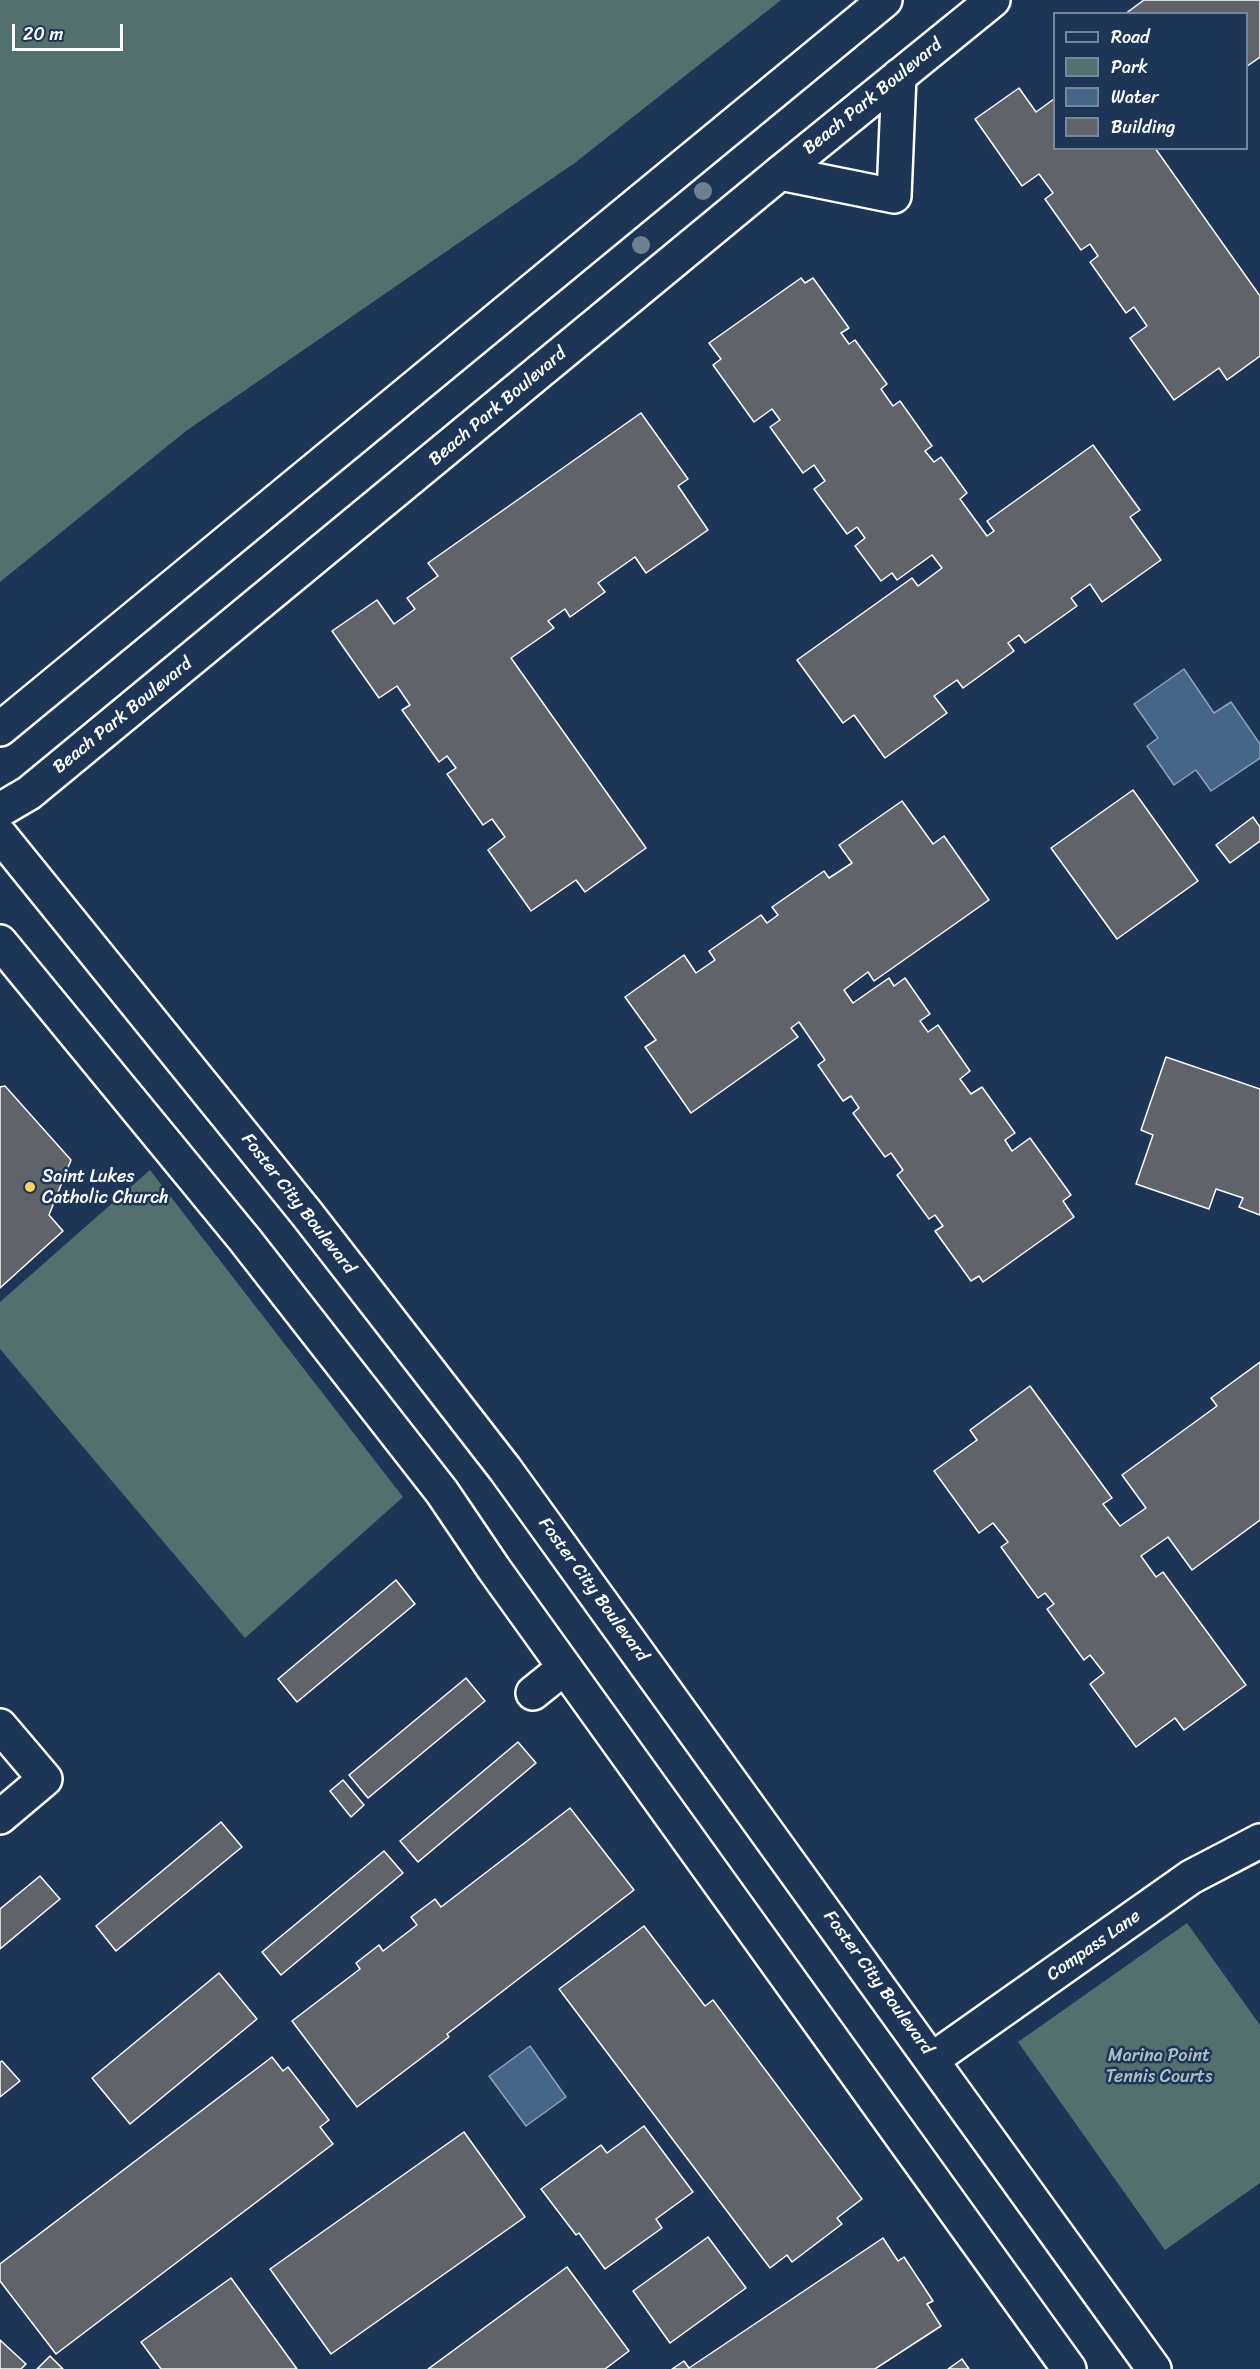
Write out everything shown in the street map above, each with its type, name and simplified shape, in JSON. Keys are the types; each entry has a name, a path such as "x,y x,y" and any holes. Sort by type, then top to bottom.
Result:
{"main road":[{"path":"0,729 885,0"},
{"name":"Beach Park Boulevard","path":"0,810 29,793 993,0"},
{"path":"780,173 894,196 899,76"},
{"name":"Foster City Boulevard","path":"0,835 308,1214 505,1468 933,2059 1154,2369"},
{"path":"0,942 245,1240 435,1483 1057,2365"},
{"path":"533,1694 564,1668"},
{"path":"0,1726 45,1779 0,1817"},
{"name":"Compass Lane","path":"933,2059 1191,1877 1260,1841"}],"green space":[{"path":"0,0 781,0 576,162 186,431 0,582"},
{"path":"150,1170 403,1497 245,1638 0,1349 0,1302"},
{"name":"Marina Point Tennis Courts","path":"1187,1923 1260,2025 1260,2183 1165,2250 1018,2042"}],"water":[{"path":"1184,669 1214,713 1231,702 1260,744 1260,758 1211,791 1196,770 1174,785 1147,746 1158,738 1134,704"},
{"path":"530,2046 566,2097 526,2126 489,2076"}],"building":[{"path":"1144,0 1260,0 1260,57 1248,66 1248,12 1128,12"},
{"path":"1019,88 1036,112 1053,100 1053,150 1156,150 1260,296 1260,356 1227,380 1219,368 1174,400 1130,338 1147,326 1134,307 1126,313 1090,262 1098,256 1090,244 1081,250 1045,199 1053,193 1039,174 1022,186 975,119"},
{"path":"801,278 805,283 813,278 849,328 841,333 849,344 855,340 887,384 881,389 893,406 900,401 932,446 925,451 934,462 941,457 967,493 960,499 987,536 994,531 987,521 1093,445 1140,510 1130,517 1161,560 1102,602 1090,584 1071,598 1077,606 1025,643 1019,635 1008,643 1014,651 963,688 957,680 934,696 947,713 885,758 854,715 843,723 797,660 912,578 918,586 942,568 932,555 897,580 892,573 881,581 855,546 865,538 857,527 847,534 814,489 825,481 814,465 803,473 770,427 780,420 772,409 754,422 713,365 721,359 709,343"},
{"path":"641,413 688,479 678,486 708,530 646,573 635,557 598,583 605,592 570,617 565,609 548,621 554,628 511,658 646,848 585,892 576,880 531,911 488,850 505,837 492,819 483,825 447,774 456,768 447,756 439,762 402,710 410,705 397,686 379,698 332,631 377,600 394,624 415,609 407,598 438,576 428,563"},
{"path":"1133,790 1198,881 1117,939 1051,848"},
{"path":"902,801 933,844 944,836 989,900 874,981 868,972 844,990 853,1003 889,978 894,986 905,978 930,1014 920,1021 928,1032 938,1025 970,1071 960,1079 971,1094 982,1087 1015,1133 1005,1140 1012,1151 1030,1138 1071,1195 1063,1201 1074,1217 983,1282 979,1276 971,1281 935,1231 943,1226 935,1215 929,1219 897,1175 903,1170 891,1153 885,1157 853,1113 859,1108 851,1096 843,1101 818,1065 825,1060 799,1022 791,1028 798,1037 691,1113 645,1047 656,1040 625,997 684,955 696,973 715,960 709,951 761,915 767,923 778,915 772,907 824,871 829,878 852,863 839,845"},
{"path":"1253,817 1260,827 1260,841 1230,863 1216,845"},
{"path":"1166,1057 1260,1089 1260,1215 1239,1207 1243,1198 1216,1189 1209,1209 1136,1184 1153,1135 1141,1130"},
{"name":"Saint Lukes Catholic Church","path":"5,1086 71,1160 49,1215 63,1231 0,1288 0,1087"},
{"path":"1260,1362 1260,1520 1192,1570 1168,1537 1141,1556 1156,1577 1163,1572 1246,1685 1184,1730 1175,1718 1136,1747 1090,1684 1104,1673 1090,1655 1084,1660 1047,1609 1054,1604 1045,1593 1038,1598 1001,1547 1008,1542 993,1523 979,1533 934,1471 977,1440 970,1430 1030,1386 1112,1498 1103,1504 1120,1526 1146,1508 1122,1475 1217,1406 1211,1398"},
{"path":"396,1580 415,1604 297,1702 278,1679"},
{"path":"466,1678 485,1701 368,1798 349,1775"},
{"path":"518,1742 536,1763 418,1862 400,1841"},
{"path":"343,1780 364,1805 351,1817 330,1791"},
{"path":"570,1808 634,1890 447,2034 449,2037 357,2107 292,2021 360,1969 356,1963 379,1945 383,1951 417,1925 411,1917 435,1899 441,1907"},
{"path":"221,1822 242,1847 116,1951 96,1926"},
{"path":"384,1851 403,1873 281,1975 262,1952"},
{"path":"40,1876 60,1899 0,1949 0,1909"},
{"path":"644,1926 705,2006 713,2000 862,2199 837,2218 842,2224 792,2262 787,2255 770,2268 559,1989"},
{"path":"219,1973 257,2019 130,2124 92,2078"},
{"path":"272,2057 283,2071 288,2067 329,2120 320,2127 333,2144 56,2354 0,2281 0,2264"},
{"path":"2,2061 20,2081 0,2097 0,2062"},
{"path":"644,2126 693,2192 656,2219 662,2228 605,2269 579,2233 576,2235 541,2189 601,2145 607,2153"},
{"path":"464,2132 525,2217 331,2354 270,2269"},
{"path":"708,2237 746,2288 670,2343 633,2291"},
{"path":"883,2238 898,2261 904,2257 933,2301 927,2304 941,2326 875,2369 672,2369 684,2361 689,2368"},
{"path":"567,2267 629,2351 605,2369 428,2369"},
{"path":"231,2278 297,2369 161,2369 141,2342"},
{"path":"0,2340 26,2364 21,2369 0,2369"},
{"path":"50,2356 63,2369 37,2369"},
{"path":"962,2359 969,2369 948,2369"}],"place":[{"name":"Saint Lukes Catholic Church","path":"30,1187"}]}
